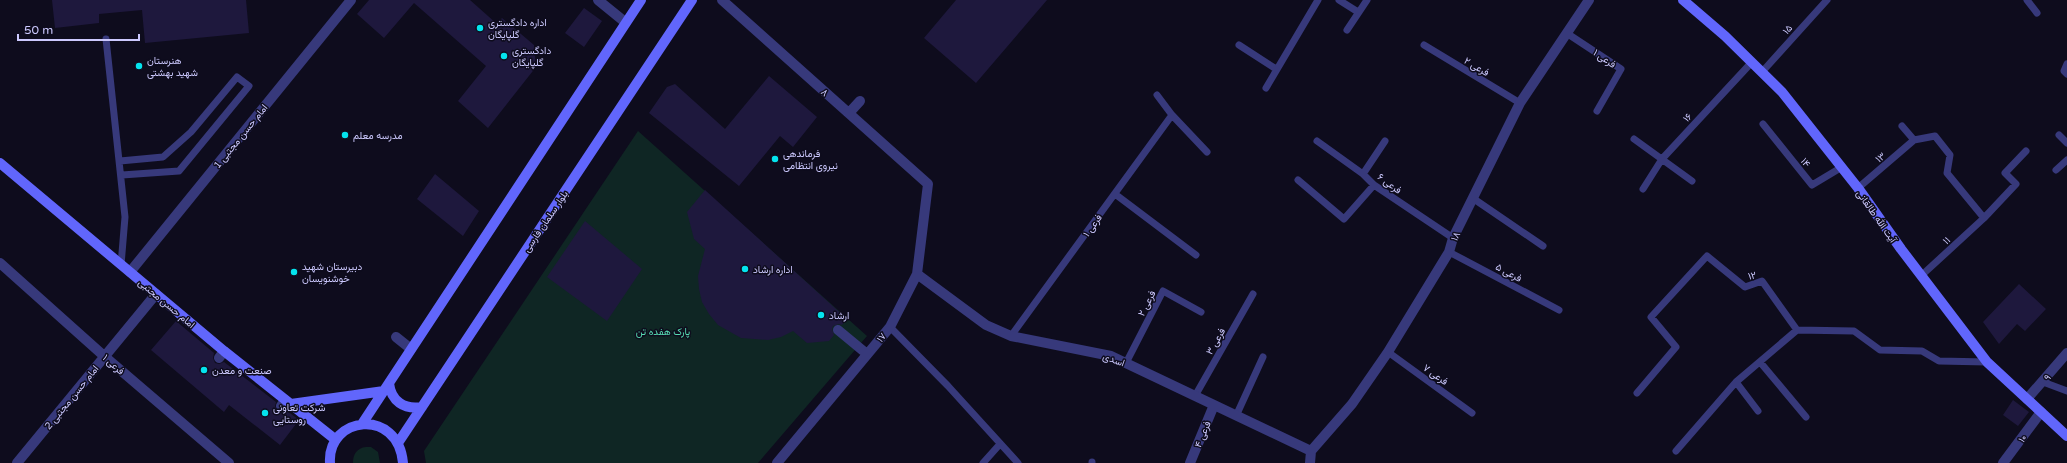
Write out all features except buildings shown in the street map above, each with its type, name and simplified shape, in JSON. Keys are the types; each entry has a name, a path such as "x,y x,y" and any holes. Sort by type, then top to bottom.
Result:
{"main road":[{"path":"362,424 640,0"},
{"name":"بلوار سلمان فارسی","path":"398,443 692,0"},
{"name":"آیت الله طالقانی","path":"1682,0 1725,36 1782,92 1858,188 1987,362 2067,436"},
{"name":"امام حسن مجتبی","path":"0,162 156,294 222,354 336,440"},
{"path":"387,387 398,402 410,408 422,407"},
{"path":"286,403 387,387"},
{"path":"330,463 332,449 336,440 343,432 362,424 373,424 392,434 402,452 403,463"}],"street":[{"name":"امام حسن مجتبی 1","path":"130,272 351,0"},
{"path":"598,0 625,22"},
{"name":"۸","path":"722,0 928,184"},
{"name":"۱۸","path":"1312,451 1352,404 1388,352 1449,252 1452,238 1474,199 1520,103 1568,34 1589,0"},
{"path":"849,113 860,101"},
{"name":"۱۷","path":"777,463 890,327 917,274 928,184"},
{"name":"فرعی ۱","path":"0,263 104,356 229,463"},
{"name":"اسدی","path":"917,274 986,325 1011,336 1110,356 1312,451"},
{"name":"امام حسن مجتبی 2","path":"17,463 156,294"},
{"path":"838,330 867,354"},
{"path":"396,337 411,349"},
{"name":"۹","path":"2027,400 2067,353"},
{"name":"فرعی ۴","path":"1190,463 1214,406"},
{"name":"۱۰","path":"2003,463 2040,412"},
{"path":"1310,463 1312,451"}],"lane":[{"path":"1266,88 1318,0"},
{"path":"1340,0 1358,12"},
{"path":"1347,30 1367,0"},
{"name":"۱۵","path":"1762,72 1827,0"},
{"path":"2027,0 2037,13"},
{"name":"فرعی ۱","path":"1568,34 1621,69 1597,112"},
{"path":"106,39 126,217 121,264"},
{"path":"1239,45 1276,69"},
{"name":"فرعی ۲","path":"1424,45 1520,103"},
{"name":"۱۶","path":"1643,189 1662,159 1752,62"},
{"path":"2067,64 2064,70 2067,74"},
{"path":"120,161 163,157 191,132 237,77 249,86 179,171 122,175"},
{"path":"1157,94 1172,115 1207,152"},
{"name":"فرعی ۱","path":"1011,336 1172,115"},
{"name":"۱۴","path":"1763,124 1812,185 1842,167"},
{"path":"1902,126 1914,140 1935,136 1950,155 1947,173 1984,218"},
{"path":"2059,135 2067,143"},
{"path":"1634,139 1692,181"},
{"name":"۱۳","path":"1858,188 1914,140"},
{"name":"فرعی ۶","path":"1318,141 1363,174 1374,185 1452,238"},
{"path":"1363,174 1385,141"},
{"name":"۱۱","path":"1922,275 1984,218 2016,184 2004,173 2026,151"},
{"path":"2056,170 2067,160"},
{"path":"1298,180 1344,219 1374,185"},
{"path":"1115,194 1196,256"},
{"path":"1474,199 1542,246"},
{"name":"فرعی ۵","path":"1449,252 1559,310"},
{"name":"۱۲","path":"1637,393 1676,347 1652,317 1707,256 1745,287 1762,281 1797,330"},
{"name":"فرعی ۲","path":"1126,363 1163,291 1201,312"},
{"name":"فرعی ۳","path":"1195,396 1253,294"},
{"path":"890,327 948,386 1018,463"},
{"path":"1676,451 1736,382 1797,330 1854,331 1880,350 1922,351 1939,361 1987,362"},
{"name":"فرعی ۷","path":"1388,352 1472,412"},
{"path":"1236,416 1263,357"},
{"path":"1760,362 1806,417"},
{"path":"1736,382 1758,411"},
{"path":"2043,382 2067,391"},
{"path":"983,463 1000,444"}],"green space":[{"name":"پارک هفده تن","path":"638,131 867,336 758,463 426,463 424,451"},
{"path":"366,447 371,447 378,452 380,463 353,463 356,452"}],"place":[{"name":"اداره دادگستری گلپایگان","path":"480,28"},
{"name":"دادگستری گلپایگان","path":"504,56"},
{"name":"هنرستان شهید بهشتی","path":"139,66"},
{"name":"مدرسه معلم","path":"345,135"},
{"name":"فرماندهی نیروی انتظامی","path":"775,159"},
{"name":"اداره ارشاد","path":"745,269"},
{"name":"دبیرستان شهید خوشنویسان","path":"294,272"},
{"name":"ارشاد","path":"821,315"},
{"name":"صنعت و معدن","path":"204,370"},
{"name":"شرکت تعاونی روستایی","path":"265,413"}]}
